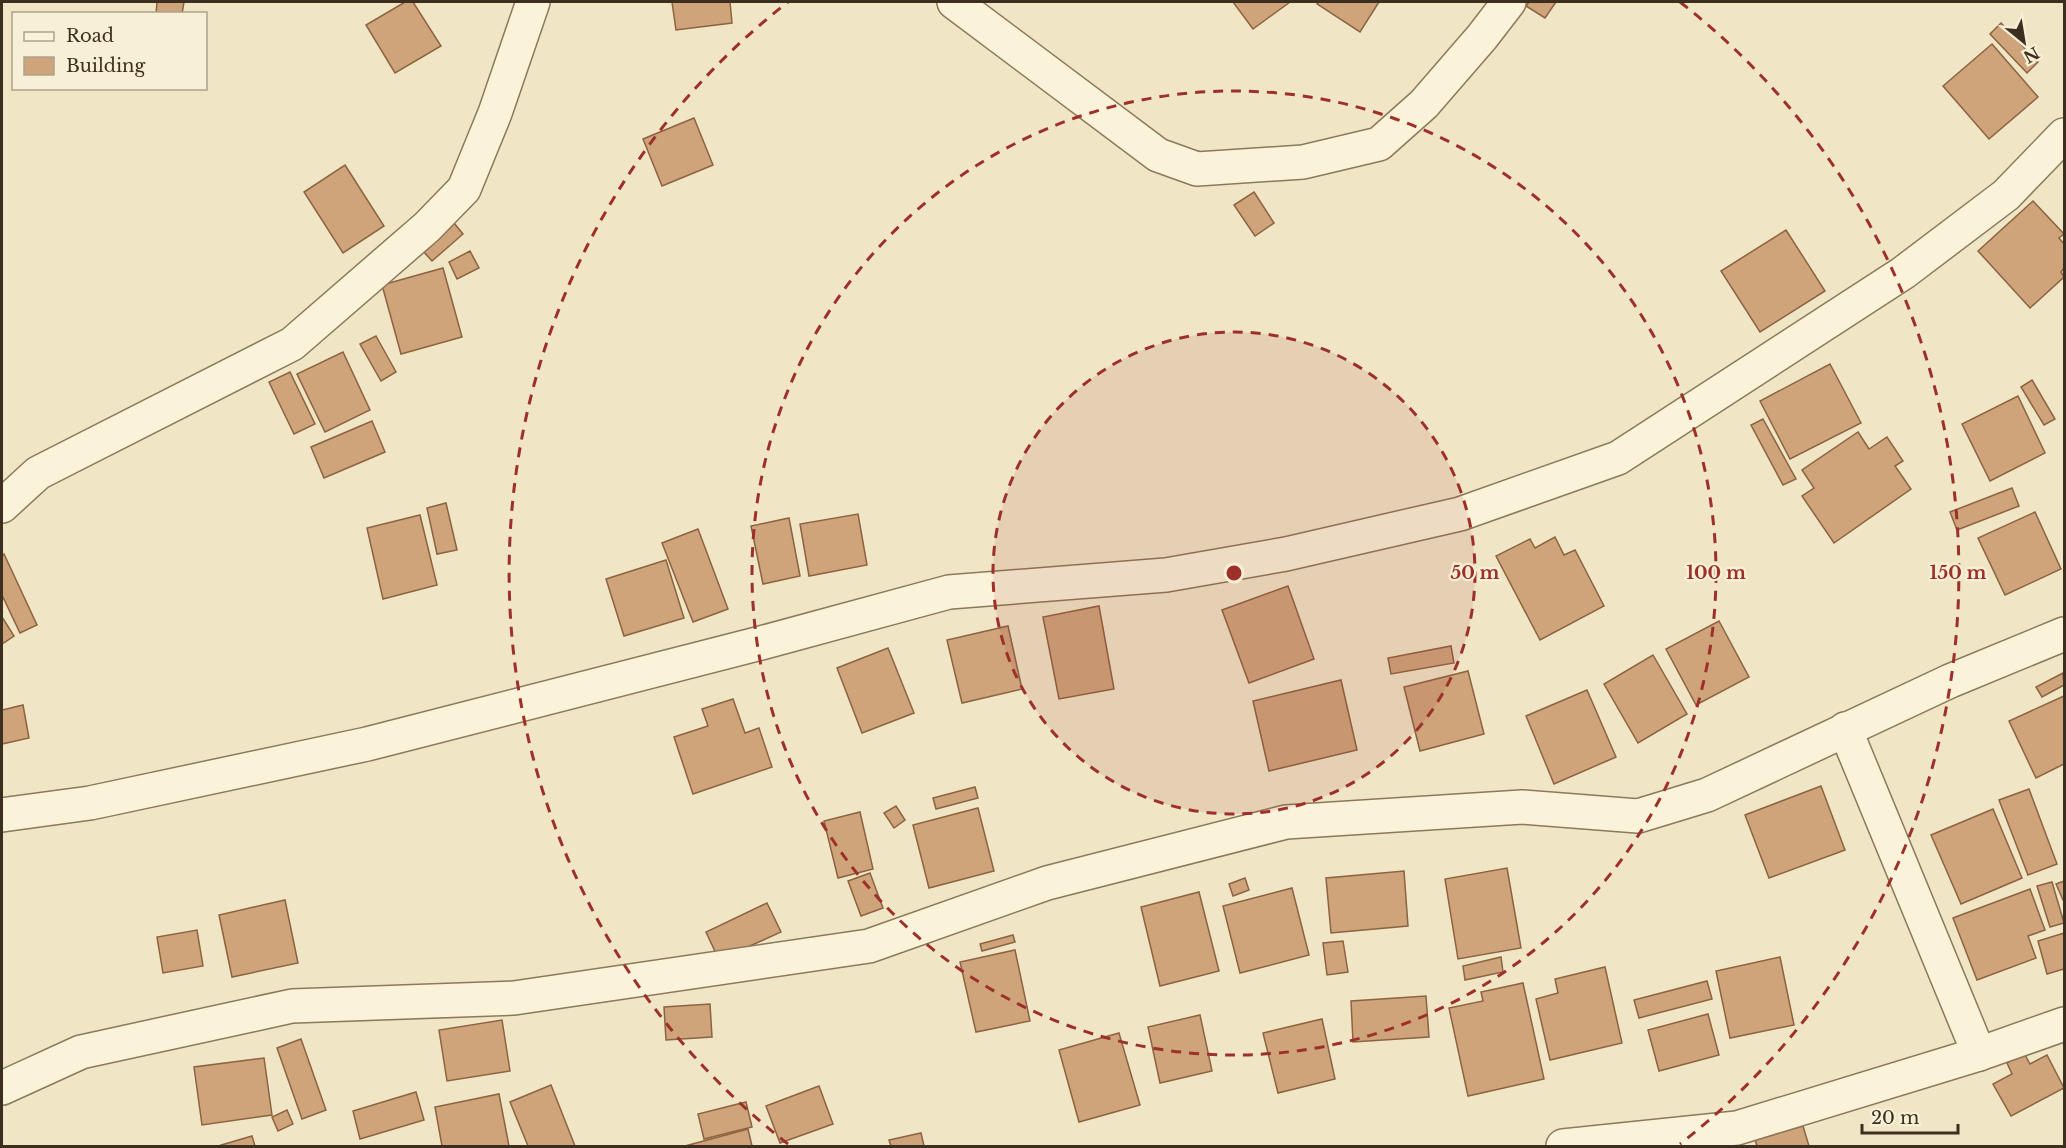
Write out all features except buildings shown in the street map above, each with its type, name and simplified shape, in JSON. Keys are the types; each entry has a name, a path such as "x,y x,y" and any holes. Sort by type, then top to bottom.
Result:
{"street":[{"path":"2,506 38,473 292,344 427,227 465,189 495,113 533,2"},
{"path":"954,2 1158,155 1197,169 1303,162 1379,144 1424,104 1509,2"},
{"path":"2,815 90,803 367,744 761,643 949,592 1166,575 1286,554 1460,514 1618,458 1903,273 2006,195 2064,135"},
{"path":"2,1088 81,1052 292,1006 514,998 869,946 1047,883 1287,822 1522,807 1638,816 1707,795 1950,681 2064,633"},
{"path":"1845,729 1979,1054"},
{"path":"1563,1146 1737,1128 1979,1054 2064,1024"}]}
